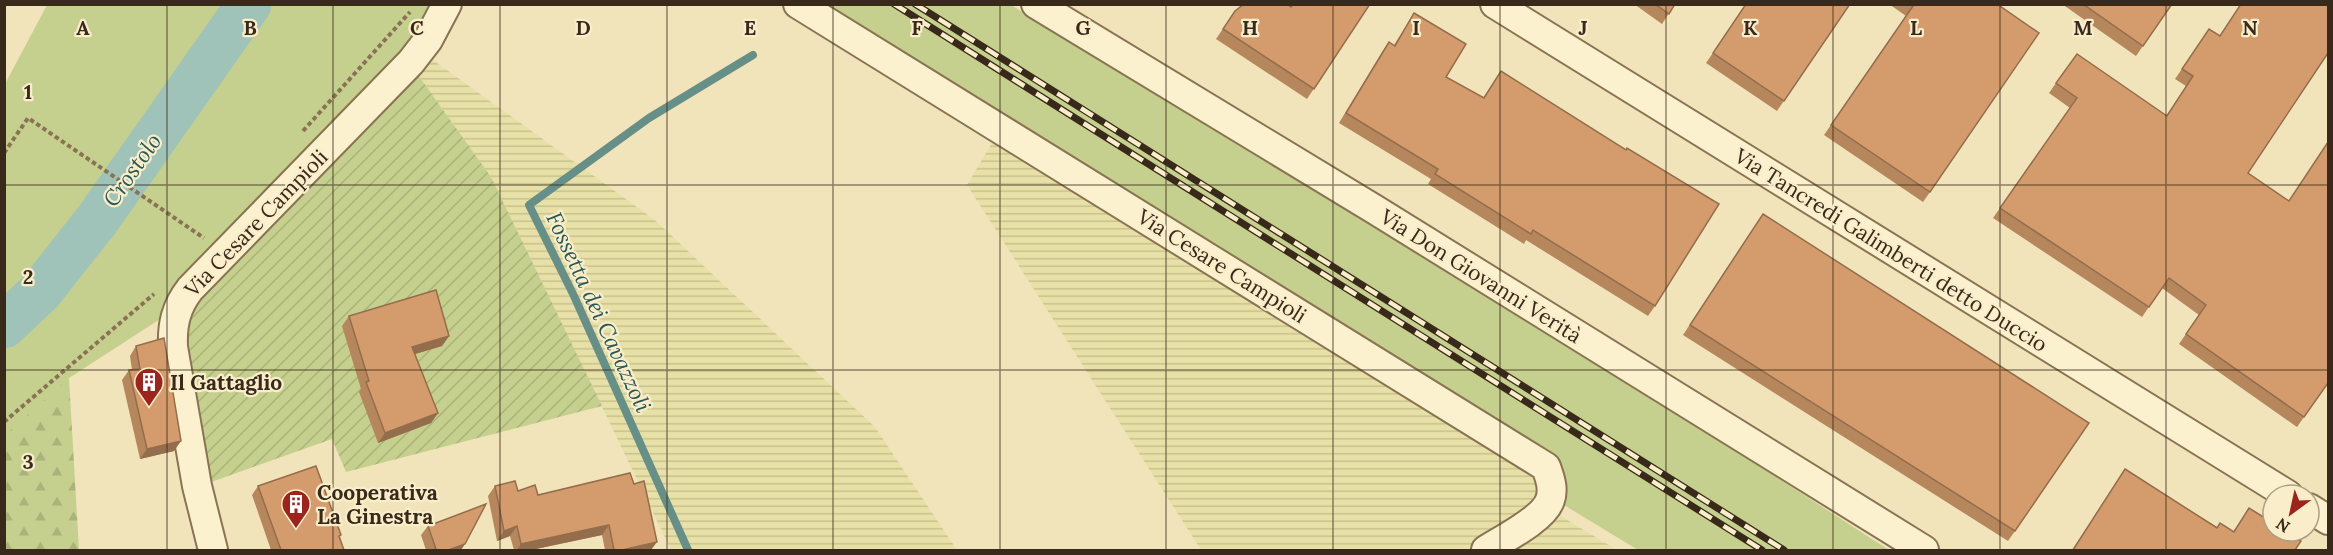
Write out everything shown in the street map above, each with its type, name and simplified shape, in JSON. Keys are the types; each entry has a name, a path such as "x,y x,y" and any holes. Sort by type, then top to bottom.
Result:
{"street":[{"name":"Via Cesare Campioli","path":"213,550 197,486 173,347 172,332 178,307 190,289 206,272 411,63 428,40 447,4"},
{"name":"Via Cesare Campioli","path":"798,4 1546,467 1552,484 1550,501 1540,515 1486,550"},
{"name":"Via Don Giovanni Verità","path":"1036,4 1364,203 1924,550"},
{"name":"Via Tancredi Galimberti detto Duccio","path":"1495,4 2269,483"}],"path":[{"path":"300,135 417,4"},
{"path":"4,153 28,118 206,239"},
{"path":"4,422 93,344 146,302"}],"shaded area":[{"path":"426,55 655,220 875,427 957,550 671,550 491,177 416,72"},
{"path":"996,136 1533,466 1543,485 1539,503 1617,550 1201,550 967,185"}],"green space":[{"path":"47,5 440,5 428,31 171,312 69,378 5,459 5,84"},
{"path":"808,5 1011,5 1578,349 1889,550 1638,550 1559,502 1559,487"},
{"path":"416,72 491,177 602,406 346,472 332,439 203,485 179,346 187,308"},
{"path":"69,378 79,550 5,550 5,435"}],"building":[{"path":"1244,4 1287,4 1291,7 1293,4 1370,4 1314,89 1223,29 1235,11"},
{"path":"1655,4 1675,4 1669,14"},
{"path":"1746,4 1850,4 1784,101 1713,53"},
{"path":"1911,4 1997,4 2039,33 1930,192 1831,125 1913,6"},
{"path":"2083,4 2172,4 2143,46"},
{"path":"2241,4 2328,4 2328,53 2248,173 2289,201 2328,142 2328,383 2304,417 2186,334 2206,305 2169,278 2149,307 2000,208 2077,98 2056,83 2077,54 2167,116 2193,76 2182,69 2209,29 2220,36"},
{"path":"1414,13 1466,44 1446,77 1484,98 1501,71 1626,150 1627,148 1719,204 1655,306 1533,230 1531,234 1435,174 1438,169 1346,113 1389,42 1395,46"},
{"path":"1763,214 2089,423 2015,531 1690,325"},
{"path":"436,290 449,336 412,347 438,413 385,433 366,382 369,381 349,316"},
{"name":"Il Gattaglio","path":"164,338 181,441 147,449 129,370 140,369 136,346"},
{"path":"316,466 341,535 339,536 344,550 281,550 258,486"},
{"path":"2125,469 2217,528 2220,523 2234,532 2249,508 2261,516 2261,543 2300,543 2295,550 2073,550"},
{"path":"630,473 634,484 644,481 657,542 614,550 609,525 521,544 517,526 504,531 495,486 515,481 518,491 535,485 538,495"},
{"path":"486,504 465,544 451,549 454,550 433,550 436,549 428,526"}],"waterway":[{"name":"Crostolo","path":"4,326 40,292 97,220 249,4"},
{"name":"Fossetta dei Cavazzoli","path":"688,550 574,296 529,205 649,118 753,55"}],"railway":[{"path":"894,4 1762,550"},
{"path":"915,4 1784,550"}],"place":[{"name":"Il Gattaglio","path":"149,408"},
{"name":"Cooperativa La Ginestra","path":"296,530"}]}
